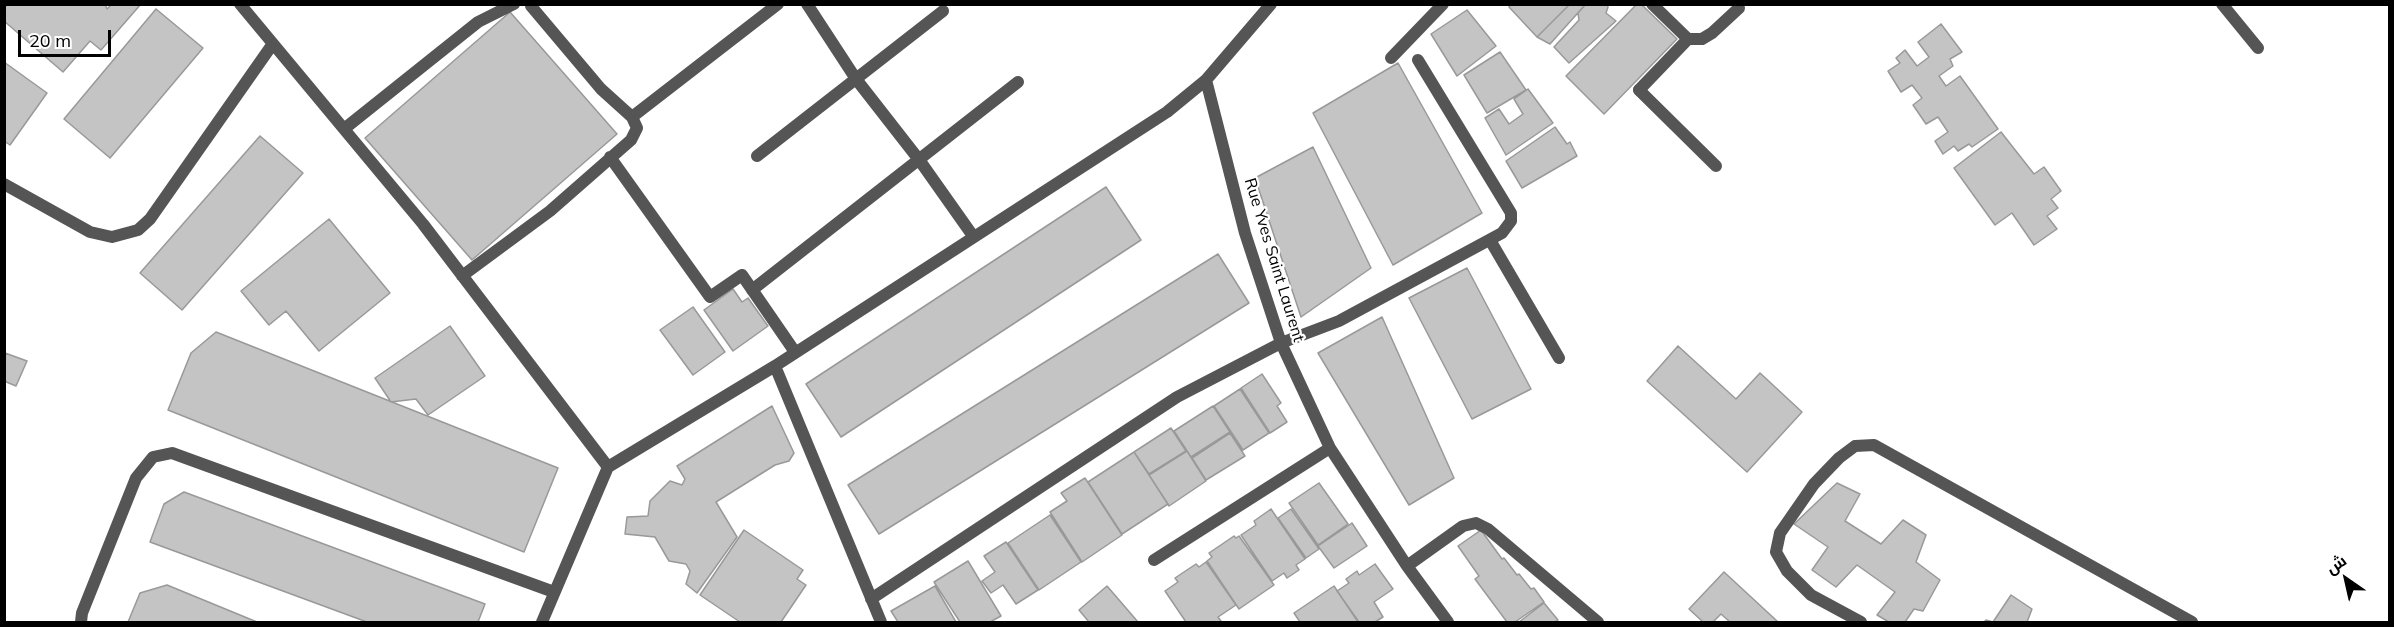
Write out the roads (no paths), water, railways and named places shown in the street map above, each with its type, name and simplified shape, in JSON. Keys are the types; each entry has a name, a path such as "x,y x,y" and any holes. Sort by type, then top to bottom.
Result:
{"street":[{"path":"240,4 462,276 609,467"},
{"path":"344,129 478,22 514,4"},
{"path":"632,117 778,4"},
{"path":"807,4 856,79 920,161 973,236"},
{"path":"542,622 609,467 775,366 1167,112 1206,80 1271,4"},
{"path":"1391,58 1443,4"},
{"path":"1652,4 1688,39 1702,39 1712,33 1739,8"},
{"path":"2222,4 2258,48"},
{"path":"462,276 550,211 634,136 637,126 632,117 601,89 530,5"},
{"path":"757,156 943,11"},
{"path":"1688,39 1639,90 1716,166"},
{"path":"4,184 90,232 112,237 138,230 150,219 272,45"},
{"path":"871,599 1177,397 1281,343 1339,321 1490,240 1507,227 1511,221 1511,213 1418,60"},
{"name":"Rue Yves Saint Laurent","path":"1206,80 1245,233 1281,343 1330,448 1407,567 1448,622"},
{"path":"752,290 920,161 1018,82"},
{"path":"610,157 710,297 742,275 795,352"},
{"path":"1490,240 1559,358"},
{"path":"775,366 881,622"},
{"path":"1861,622 1811,595 1787,571 1776,552 1780,533 1814,484 1839,458 1855,446 1874,445 2192,622"},
{"path":"1154,560 1330,448"},
{"path":"81,622 82,613 135,478 153,457 172,453 554,592"},
{"path":"1407,567 1463,526 1476,523 1488,529 1598,622"}]}
